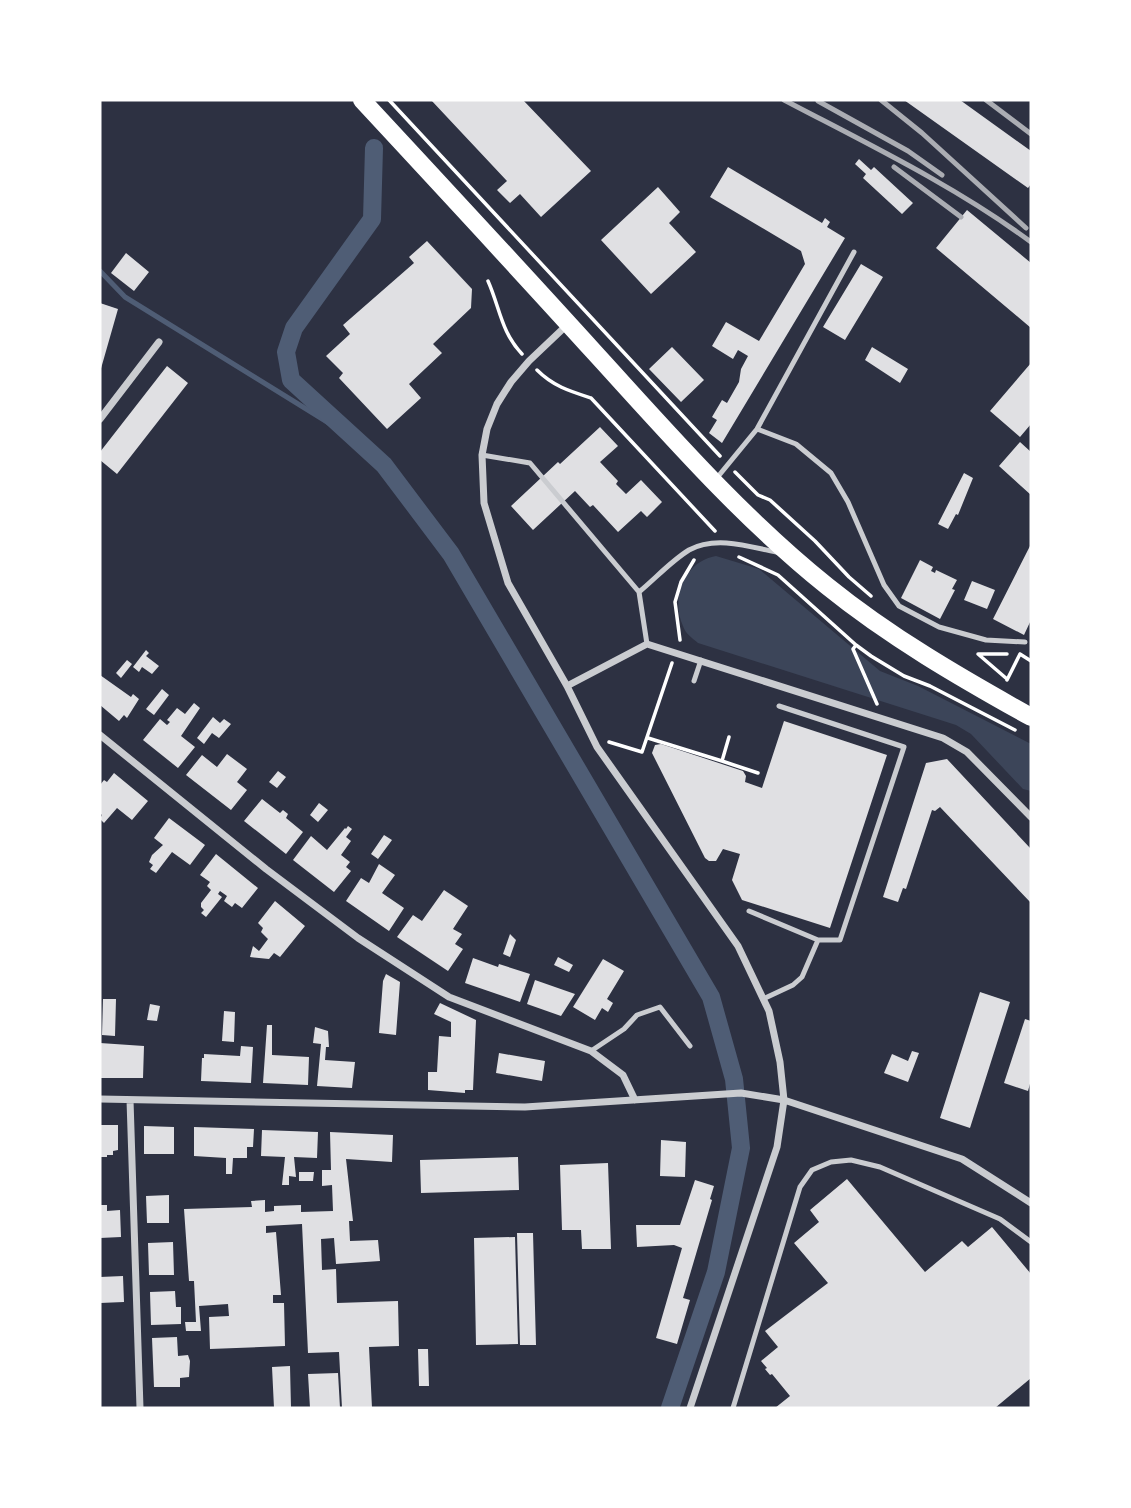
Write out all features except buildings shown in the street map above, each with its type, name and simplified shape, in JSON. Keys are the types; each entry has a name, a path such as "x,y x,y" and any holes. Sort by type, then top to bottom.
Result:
{"main road":[{"path":"362,100 713,482 790,555 894,635 965,680 1031,717"}],"street":[{"path":"569,324 529,361 503,393 487,429 482,456 484,503 508,583 567,686 597,747 617,779 738,946 768,1011 780,1062 784,1100 777,1147 690,1408"},
{"path":"100,419 159,342"},
{"path":"567,686 648,645 943,737 967,752 1031,817"},
{"path":"100,735 266,869 358,938 449,998 591,1051 623,1075 635,1100"},
{"path":"100,1099 525,1107 741,1093 784,1100 962,1159 1031,1203"},
{"path":"130,1100 141,1408"}],"lane":[{"path":"713,482 757,429 854,252"},
{"path":"757,429 796,444 831,473 848,502 884,585 899,606 939,627 986,639 1025,642"},
{"path":"482,456 530,463 639,592 648,645"},
{"path":"639,592 689,551 702,545 722,542 790,555"},
{"path":"694,681 701,660"},
{"path":"749,911 818,940 840,940 904,747 779,706"},
{"path":"763,999 793,985 802,977 818,940"},
{"path":"591,1051 624,1029 637,1015 660,1007 690,1046"},
{"path":"733,1408 800,1187 812,1170 831,1162 851,1160 880,1167 1000,1219 1031,1242"}],"path":[{"path":"389,100 729,466"},
{"path":"680,640 675,602 681,582 696,558"},
{"path":"856,645 853,649 878,707 875,716"},
{"path":"1013,654 978,654 1007,680 1020,654"},
{"path":"607,741 642,752 673,663"},
{"path":"722,761 729,737"},
{"path":"647,738 758,773"}],"shaded area":[{"path":"716,556 759,569 880,671 918,686 1031,744 1031,791 1023,789 971,734 956,725 698,643 687,633 679,615 680,593 683,582 696,565"}],"waterway":[{"path":"374,148 372,219 294,328 286,352 291,380 384,465 451,554 711,997 734,1079 741,1148 716,1272 670,1408"},
{"path":"100,271 125,297 358,441"}],"railway":[{"path":"784,100 942,184 1031,242"},
{"path":"881,100 922,133 1026,228"},
{"path":"986,100 1031,134"},
{"path":"818,101 908,151 942,175"},
{"path":"894,167 961,217"}]}
